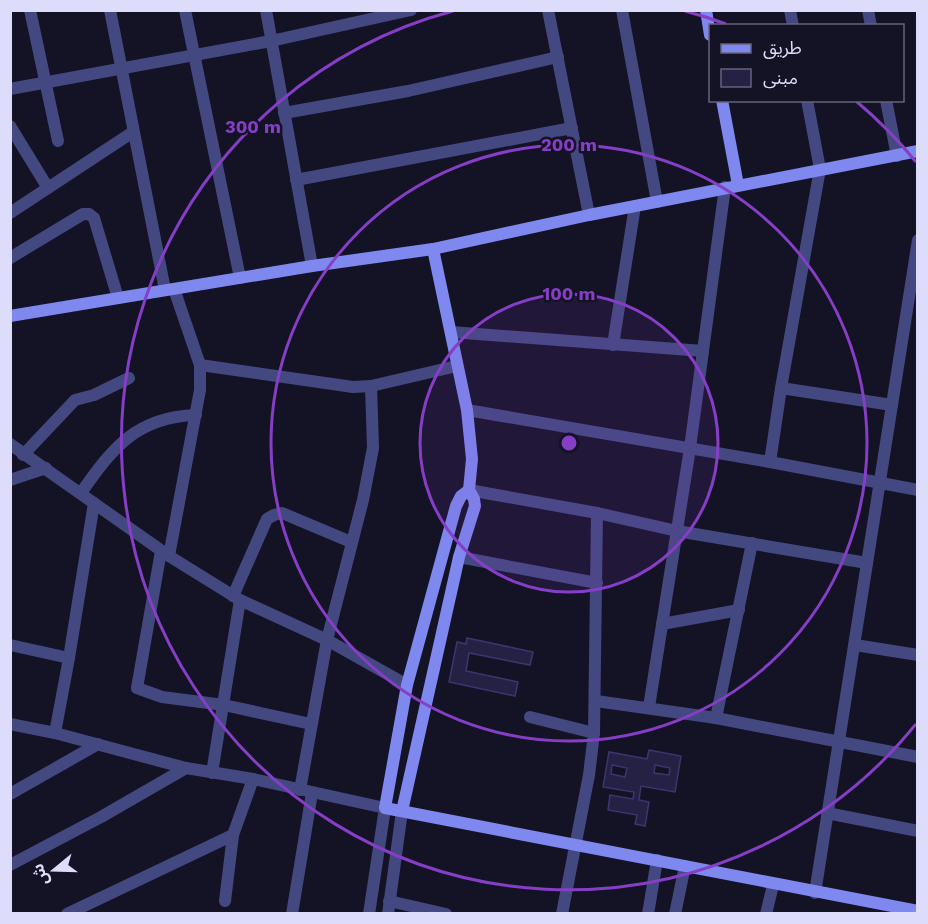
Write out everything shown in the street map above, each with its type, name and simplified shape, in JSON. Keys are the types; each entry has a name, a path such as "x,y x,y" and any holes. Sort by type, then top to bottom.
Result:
{"street":[{"path":"30,10 58,141"},
{"path":"110,10 133,132 169,290 200,366 200,390 196,415 136,688 162,697 224,705 311,724"},
{"path":"185,10 240,278"},
{"path":"266,10 312,266"},
{"path":"10,88 195,56 411,10"},
{"path":"548,10 589,215"},
{"path":"622,10 657,202"},
{"path":"706,10 709,25"},
{"path":"284,113 408,91 558,57"},
{"path":"722,102 738,185"},
{"path":"770,462 820,169 807,102"},
{"path":"886,102 897,156"},
{"path":"10,126 48,188"},
{"path":"296,180 572,128"},
{"path":"10,213 133,132"},
{"path":"10,316 312,266 433,249 725,187 915,154"},
{"path":"650,707 690,448 725,187"},
{"path":"613,345 635,206"},
{"path":"10,258 84,214 89,214 94,218 118,298"},
{"path":"815,893 918,240"},
{"path":"433,249 467,410 472,459 469,490 475,506 459,557 402,811 389,907 446,914"},
{"path":"451,332 703,351"},
{"path":"200,366 353,387 371,386 457,366"},
{"path":"23,454 75,400 94,395 129,378"},
{"path":"292,914 311,724 327,640 363,500 373,448 371,386"},
{"path":"781,388 892,405"},
{"path":"467,410 918,490"},
{"path":"81,493 97,470 126,437 140,428 160,421 182,415 196,415"},
{"path":"10,444 165,554 237,598 327,640 407,685"},
{"path":"10,480 46,468"},
{"path":"369,914 407,685 460,496 469,490 597,513 677,531 867,562"},
{"path":"55,733 94,503"},
{"path":"212,773 224,705 237,598 267,519 282,513 351,542"},
{"path":"562,914 589,775 594,733 597,513"},
{"path":"717,718 752,543"},
{"path":"459,557 597,583"},
{"path":"662,624 739,610"},
{"path":"10,645 69,658"},
{"path":"855,645 918,655"},
{"path":"596,701 717,718 918,757"},
{"path":"530,717 594,733"},
{"path":"10,724 55,733 186,768 253,779 385,808 657,860 888,910 918,911"},
{"path":"10,794 98,744"},
{"path":"10,865 101,817 186,768"},
{"path":"225,901 233,835 253,779"},
{"path":"827,813 918,831"},
{"path":"67,914 233,835"},
{"path":"648,914 657,860"},
{"path":"675,914 685,866"},
{"path":"766,914 773,885"}],"building":[{"path":"467,638 533,652 530,665 469,653 466,671 518,682 515,696 449,682 457,642 466,644"},
{"path":"649,750 681,756 675,792 641,786 639,800 649,802 645,826 635,824 637,815 608,810 610,795 633,799 634,792 603,787 609,752 647,759","holes":["612,765 627,768 625,777 611,774","655,765 670,768 669,775 654,773"]}]}
